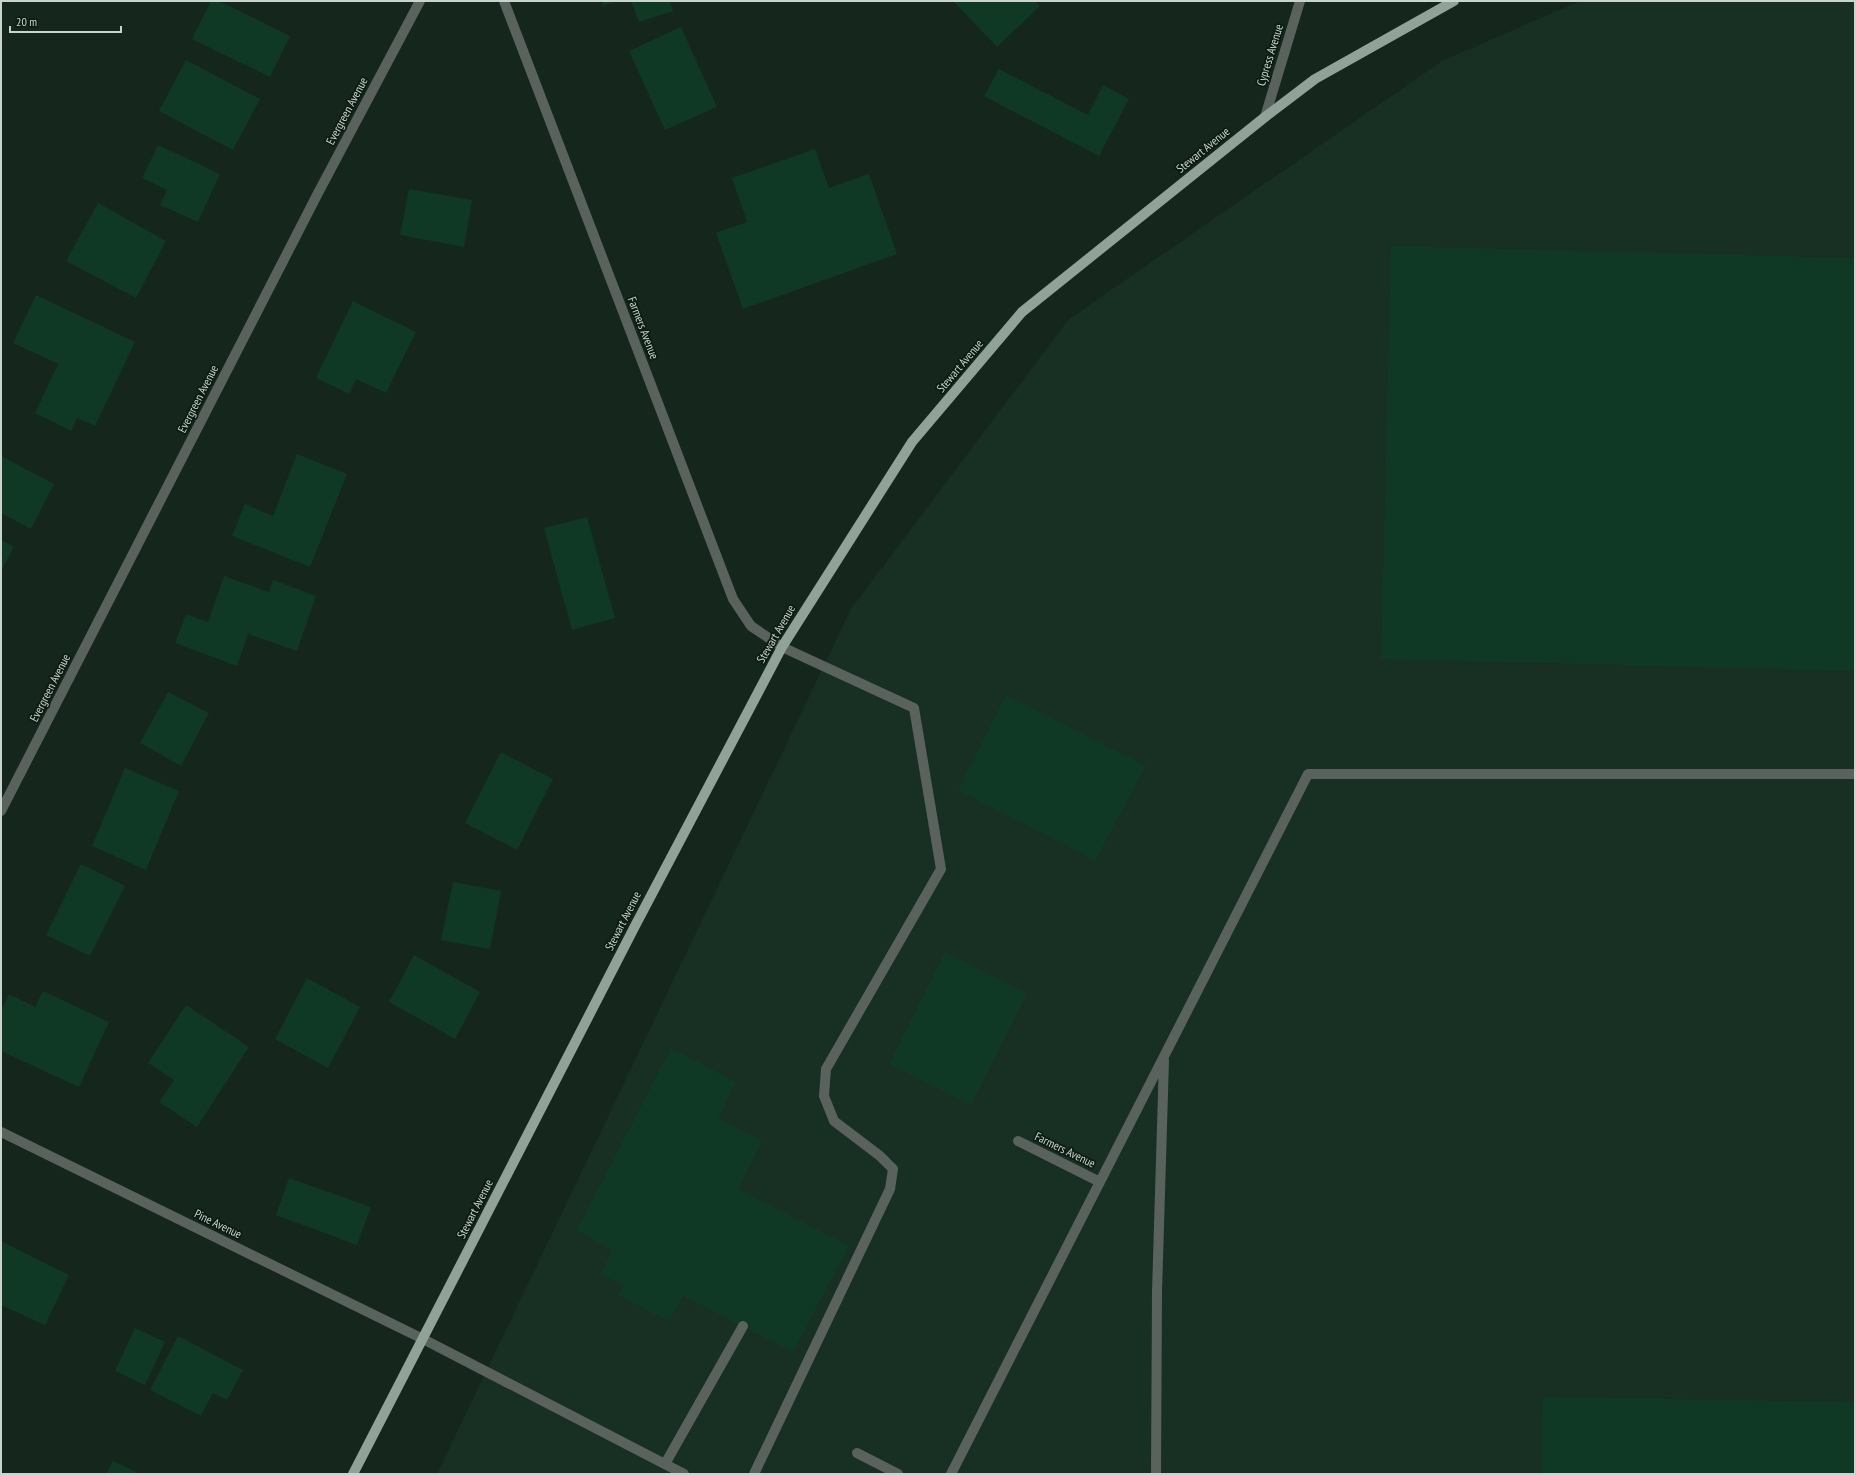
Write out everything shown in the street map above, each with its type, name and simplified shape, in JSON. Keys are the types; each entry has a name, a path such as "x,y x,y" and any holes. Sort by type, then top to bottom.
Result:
{"main road":[{"name":"Stewart Avenue","path":"353,1474 635,926 782,647 912,442 1022,312 1264,117 1315,79 1454,1"}],"street":[{"name":"Evergreen Avenue","path":"1,811 316,195 420,1"},
{"name":"Farmers Avenue","path":"504,1 733,599 751,626 782,647 914,708 941,869 826,1069 824,1096 834,1121 880,1156 893,1169 890,1189 754,1474"},
{"name":"Cypress Avenue","path":"1264,117 1300,1"},
{"path":"951,1474 1308,774 1855,774"},
{"path":"1156,1474 1157,1292 1164,1057"},
{"name":"Pine Avenue","path":"1,1132 423,1339 684,1474"},
{"name":"Farmers Avenue","path":"1018,1141 1100,1182"},
{"path":"665,1464 743,1326"},
{"path":"857,1453 898,1474"}],"shaded area":[{"path":"1580,1 1855,1 1855,1474 437,1474 851,609 1069,319 1442,61"}],"building":[{"path":"211,1 219,1 290,36 270,77 192,39"},
{"path":"601,1 617,1 603,6"},
{"path":"631,1 670,1 673,11 639,22"},
{"path":"953,1 1036,1 1040,6 997,47"},
{"path":"681,27 717,107 665,130 629,51"},
{"path":"186,60 260,99 233,150 159,111"},
{"path":"999,69 1088,115 1103,85 1129,99 1099,156 984,96"},
{"path":"158,145 220,174 198,222 160,205 167,190 142,178"},
{"path":"815,149 829,188 869,174 897,254 743,309 716,233 747,222 732,178"},
{"path":"409,189 472,200 464,247 400,235"},
{"path":"98,203 166,241 136,298 66,261"},
{"path":"1391,246 1855,258 1855,671 1381,659"},
{"path":"36,295 135,342 95,426 77,418 71,431 35,413 58,364 13,343"},
{"path":"353,301 416,332 386,393 356,379 349,394 316,378"},
{"path":"297,454 347,474 310,567 232,536 245,504 273,516"},
{"path":"1,456 54,484 31,529 1,513"},
{"path":"587,517 615,618 572,630 544,528"},
{"path":"1,540 14,547 1,571"},
{"path":"224,576 269,592 273,580 316,596 297,651 248,634 237,666 175,643 186,614 208,622"},
{"path":"168,692 209,713 181,766 140,743"},
{"path":"1006,695 1146,766 1095,861 958,790"},
{"path":"501,752 553,779 517,850 465,823"},
{"path":"125,768 179,791 146,870 92,846"},
{"path":"81,864 125,886 90,956 46,935"},
{"path":"453,882 501,891 490,949 441,940"},
{"path":"945,952 1027,993 971,1105 889,1064"},
{"path":"414,955 480,992 455,1039 389,1002"},
{"path":"307,978 360,1007 328,1068 275,1039"},
{"path":"43,991 109,1022 79,1087 1,1051 1,1011 9,994 35,1007"},
{"path":"186,1005 249,1047 197,1127 159,1102 174,1080 148,1063"},
{"path":"671,1048 736,1082 718,1119 762,1141 738,1189 849,1246 793,1352 683,1296 669,1322 618,1295 623,1285 601,1274 612,1250 577,1230"},
{"path":"289,1178 371,1207 357,1245 276,1215"},
{"path":"1,1241 69,1275 45,1325 1,1305"},
{"path":"135,1328 165,1342 145,1385 115,1371"},
{"path":"178,1336 243,1370 227,1400 213,1393 201,1416 150,1390"},
{"path":"1543,1397 1855,1402 1855,1474 1542,1474"},
{"path":"113,1461 132,1470 139,1474 106,1474"}]}
